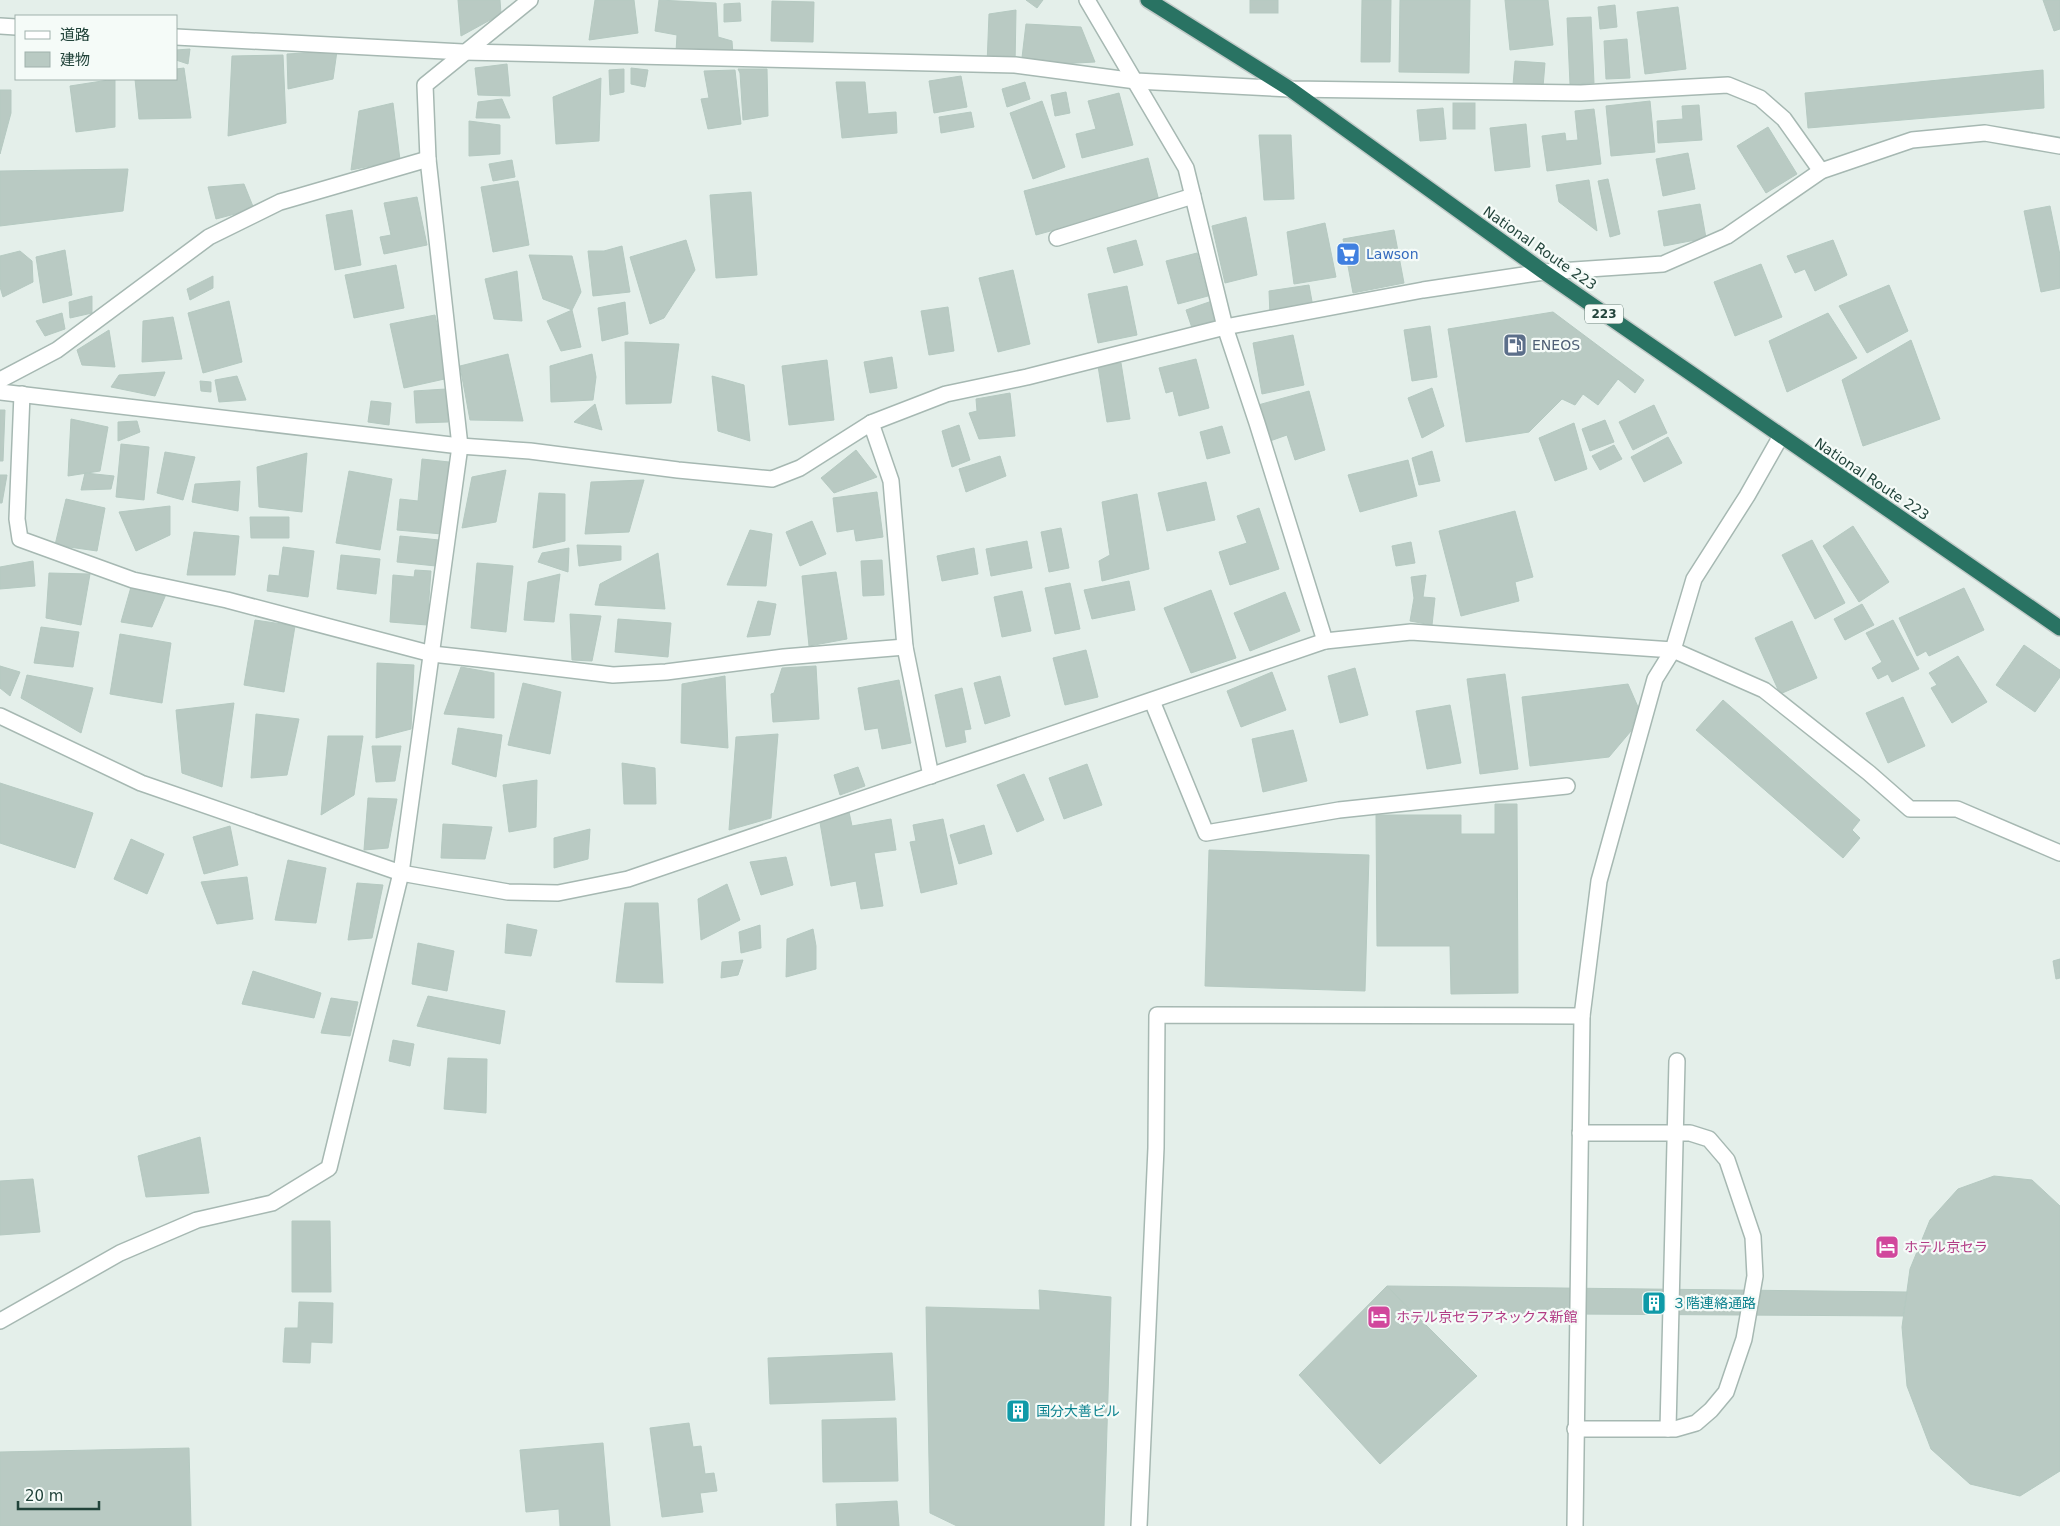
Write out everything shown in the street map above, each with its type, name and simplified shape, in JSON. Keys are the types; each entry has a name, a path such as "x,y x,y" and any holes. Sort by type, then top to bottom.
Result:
{"highway":[{"name":"National Route 223","path":"1148,0 1290,89 1544,272 2060,628"}],"street":[{"path":"0,1321 120,1253 197,1220 272,1203 329,1168 401,873 460,446 428,159 425,84 530,0"},
{"path":"1086,0 1136,81 1186,168 1225,327 1325,641"},
{"path":"0,26 15,27"},
{"path":"178,37 463,52 1015,65 1136,81 1290,89 1581,93 1728,85 1760,98 1784,119 1821,171"},
{"path":"0,392 460,446 530,450 678,470 772,479 800,468 871,423 946,394 1225,327 1423,290 1544,272 1663,264 1726,236 1821,171 1912,140 1985,134 2060,146"},
{"path":"0,380 57,350 209,237 280,202 428,159"},
{"path":"1057,238 1193,196"},
{"path":"22,394 16,519 20,539 133,580 227,600 432,654 613,674 666,672 784,657 905,647"},
{"path":"871,423 891,481 905,647 931,776"},
{"path":"1575,1526 1582,1016 1599,880 1656,679 1674,650 1694,578 1747,496 1781,436"},
{"path":"0,716 141,783 401,873 508,892 558,892 628,879 1325,641 1411,632 1674,650 1764,690 1869,773 1910,809 1956,809 2060,853"},
{"path":"1152,701 1206,833 1339,810 1567,786"},
{"path":"1138,1526 1156,1148 1157,1015 1582,1016"},
{"path":"1668,1429 1677,1061"},
{"path":"1576,1430 1675,1430 1696,1423 1711,1410 1726,1392 1744,1339 1755,1276 1753,1237 1727,1160 1709,1139 1690,1133 1580,1133"}],"building":[{"path":"458,0 500,0 501,14 461,36"},
{"path":"595,0 634,0 638,33 589,40"},
{"path":"659,0 716,3 718,37 732,41 733,55 676,52 677,35 655,31"},
{"path":"1026,0 1043,0 1037,8"},
{"path":"1250,0 1278,0 1278,13 1250,13"},
{"path":"1362,0 1391,0 1390,62 1361,62"},
{"path":"1400,0 1470,0 1469,73 1399,72"},
{"path":"1505,0 1548,0 1553,45 1510,50"},
{"path":"2043,0 2060,0 2060,29 2054,31"},
{"path":"772,1 814,2 813,42 771,41"},
{"path":"740,3 741,21 724,22 724,4"},
{"path":"1615,5 1617,27 1600,29 1598,7"},
{"path":"1678,7 1686,69 1645,74 1637,12"},
{"path":"1016,10 1015,65 987,65 989,14"},
{"path":"1591,17 1594,83 1570,84 1567,18"},
{"path":"1026,24 1081,27 1095,62 1021,66"},
{"path":"1627,39 1630,78 1606,79 1604,41"},
{"path":"190,49 188,64 178,61 178,50"},
{"path":"337,51 333,79 288,89 287,54"},
{"path":"283,55 286,123 228,136 232,56"},
{"path":"1515,61 1545,63 1543,87 1513,85"},
{"path":"507,64 510,96 478,95 475,68"},
{"path":"184,68 191,118 139,119 135,80 178,80 178,69"},
{"path":"631,68 648,70 645,87 631,84"},
{"path":"624,69 624,92 610,95 609,70"},
{"path":"738,69 767,69 768,116 743,120 740,73"},
{"path":"735,70 741,124 708,129 701,99 709,98 704,71"},
{"path":"2043,70 2044,108 1808,128 1805,93"},
{"path":"961,76 967,107 934,113 929,81"},
{"path":"601,78 599,141 556,144 553,97"},
{"path":"115,80 115,127 76,132 70,86"},
{"path":"836,82 865,82 868,114 896,112 897,133 842,138"},
{"path":"1025,82 1030,99 1007,107 1002,89"},
{"path":"0,90 11,90 11,113 0,154"},
{"path":"1066,92 1070,113 1055,116 1051,95"},
{"path":"1119,93 1133,145 1082,158 1076,134 1096,129 1088,101"},
{"path":"502,99 510,118 476,118 478,102"},
{"path":"1042,101 1065,167 1033,179 1010,113"},
{"path":"1650,101 1655,152 1611,156 1606,106"},
{"path":"393,103 400,160 351,170 359,111"},
{"path":"1453,103 1475,103 1475,129 1453,129"},
{"path":"1699,105 1702,140 1658,143 1657,121 1683,119 1682,106"},
{"path":"1443,108 1446,139 1420,141 1417,110"},
{"path":"1594,109 1601,164 1547,171 1542,136 1565,133 1566,141 1578,140 1575,111"},
{"path":"971,112 974,127 941,133 939,117"},
{"path":"469,121 500,125 500,154 469,156"},
{"path":"1526,124 1530,167 1495,171 1490,128"},
{"path":"1768,127 1797,174 1766,193 1737,146"},
{"path":"1259,135 1291,135 1294,199 1264,200"},
{"path":"1688,153 1695,189 1663,196 1656,159"},
{"path":"1148,158 1159,201 1036,235 1024,191"},
{"path":"512,160 515,177 493,181 489,164"},
{"path":"128,169 123,211 0,226 0,171"},
{"path":"1608,179 1620,234 1610,237 1598,181"},
{"path":"1589,180 1597,231 1559,202 1556,185"},
{"path":"518,181 529,245 493,252 481,187"},
{"path":"244,184 254,209 216,219 208,187"},
{"path":"751,192 757,275 716,278 710,195"},
{"path":"417,197 427,245 384,254 380,237 391,235 384,203"},
{"path":"1700,204 1706,238 1664,246 1658,211"},
{"path":"2050,206 2060,255 2060,288 2041,292 2024,211"},
{"path":"352,210 361,265 335,270 326,215"},
{"path":"1246,217 1257,275 1225,283 1212,226"},
{"path":"1325,223 1336,277 1294,284 1287,232"},
{"path":"1394,230 1404,283 1353,293 1343,239"},
{"path":"686,240 695,270 664,318 650,324 630,257"},
{"path":"1136,240 1143,265 1114,273 1107,248"},
{"path":"1833,240 1847,275 1815,291 1805,269 1795,273 1787,256"},
{"path":"622,246 630,292 593,296 588,251 604,251"},
{"path":"65,250 72,295 43,303 36,257"},
{"path":"20,251 32,261 33,282 3,297 0,287 0,256"},
{"path":"1197,253 1208,296 1178,304 1166,261"},
{"path":"529,255 572,256 581,292 572,310 543,299"},
{"path":"1761,264 1782,317 1735,336 1714,282"},
{"path":"396,265 404,308 354,318 345,275"},
{"path":"1013,270 1030,344 998,352 979,278"},
{"path":"517,271 522,321 494,319 485,279"},
{"path":"213,276 213,288 190,300 187,289"},
{"path":"1309,285 1313,307 1270,315 1269,291"},
{"path":"1889,285 1908,331 1867,353 1839,306"},
{"path":"1127,286 1137,335 1098,343 1088,294"},
{"path":"92,296 92,313 70,318 69,302"},
{"path":"229,301 242,362 203,373 188,313"},
{"path":"1212,301 1219,319 1192,328 1186,310"},
{"path":"625,302 628,334 602,341 598,308"},
{"path":"948,307 954,351 929,355 921,311"},
{"path":"572,310 581,347 561,351 547,321"},
{"path":"1553,312 1644,380 1635,393 1618,379 1598,405 1583,394 1575,405 1562,399 1529,432 1466,442 1448,329"},
{"path":"62,313 65,329 45,336 36,321"},
{"path":"1828,313 1857,358 1787,392 1769,341"},
{"path":"435,315 449,378 404,388 390,324"},
{"path":"173,317 182,359 142,362 143,321"},
{"path":"1430,326 1437,377 1412,381 1404,330"},
{"path":"109,330 115,367 82,365 77,350"},
{"path":"1293,335 1304,385 1262,394 1253,343"},
{"path":"1911,340 1940,419 1863,446 1842,380"},
{"path":"625,342 679,344 671,403 626,404"},
{"path":"508,354 523,421 470,420 460,366"},
{"path":"592,354 596,377 593,400 551,402 550,366"},
{"path":"892,357 897,388 870,393 864,362"},
{"path":"1196,359 1209,408 1179,416 1173,391 1166,393 1159,368"},
{"path":"827,360 834,420 789,425 782,366"},
{"path":"1121,363 1130,419 1107,422 1098,366"},
{"path":"165,372 155,396 111,387 119,375"},
{"path":"237,376 246,400 219,402 215,380"},
{"path":"712,376 744,385 750,441 718,431"},
{"path":"200,381 211,382 211,392 201,391"},
{"path":"1432,388 1444,426 1422,438 1408,398"},
{"path":"446,389 448,422 416,423 414,391"},
{"path":"1309,391 1325,450 1295,460 1287,435 1270,441 1258,405"},
{"path":"1010,393 1015,436 979,439 969,413 977,411 976,399"},
{"path":"371,401 391,403 389,425 368,422"},
{"path":"595,404 602,430 574,422"},
{"path":"1654,405 1667,433 1633,450 1619,422"},
{"path":"0,410 5,410 3,461 0,461"},
{"path":"71,419 108,427 100,471 68,476"},
{"path":"1605,420 1614,442 1590,451 1582,429"},
{"path":"137,421 140,432 118,441 118,422"},
{"path":"1574,423 1587,469 1555,481 1539,438"},
{"path":"959,425 970,460 952,467 942,431"},
{"path":"1222,426 1230,453 1207,459 1200,432"},
{"path":"1668,437 1682,463 1644,482 1631,457"},
{"path":"121,444 149,447 144,500 116,497"},
{"path":"1614,445 1622,459 1600,470 1592,456"},
{"path":"856,450 877,477 834,493 821,478"},
{"path":"1432,451 1440,481 1419,485 1412,458"},
{"path":"165,452 195,457 183,500 157,493"},
{"path":"307,453 302,512 259,507 257,467"},
{"path":"1000,456 1006,476 966,492 959,469"},
{"path":"422,459 449,462 442,534 397,530 400,499 418,501"},
{"path":"1408,460 1417,496 1360,512 1348,475"},
{"path":"506,470 496,522 462,528 472,477"},
{"path":"349,471 392,479 380,550 336,543"},
{"path":"85,473 114,476 111,489 81,490"},
{"path":"0,475 7,475 2,503 0,503"},
{"path":"644,480 629,532 585,534 591,482"},
{"path":"240,481 238,511 192,502 195,484"},
{"path":"1206,482 1215,520 1167,531 1158,493"},
{"path":"877,492 883,537 856,541 854,529 837,532 833,498"},
{"path":"539,493 565,494 565,541 533,548"},
{"path":"1137,494 1149,569 1102,581 1099,561 1110,555 1102,502"},
{"path":"66,499 105,508 97,551 55,545"},
{"path":"170,506 170,535 136,551 119,512"},
{"path":"1259,508 1279,569 1230,585 1219,552 1247,543 1237,516"},
{"path":"1515,511 1533,577 1515,582 1519,601 1461,616 1439,531"},
{"path":"250,517 289,517 289,538 251,538"},
{"path":"812,521 826,554 800,566 786,532"},
{"path":"1853,526 1889,582 1859,602 1823,546"},
{"path":"1061,528 1069,568 1049,572 1041,532"},
{"path":"750,530 772,534 766,586 727,585"},
{"path":"194,532 239,536 235,575 187,575"},
{"path":"400,536 439,540 436,566 397,562"},
{"path":"1812,540 1845,603 1815,619 1782,555"},
{"path":"1027,541 1032,568 991,576 986,549"},
{"path":"1411,542 1415,563 1396,566 1392,546"},
{"path":"577,545 621,546 621,560 579,566"},
{"path":"283,547 314,551 308,597 267,591 269,575 279,576"},
{"path":"569,548 568,572 538,562 542,553"},
{"path":"974,548 978,574 942,581 937,556"},
{"path":"658,553 665,609 595,605 600,584"},
{"path":"341,555 380,559 376,594 337,589"},
{"path":"882,560 884,595 863,596 861,561"},
{"path":"33,561 35,586 0,589 0,567"},
{"path":"477,563 513,566 506,632 471,628"},
{"path":"415,570 431,571 427,625 390,622 393,575 414,577"},
{"path":"836,572 847,639 809,646 802,576"},
{"path":"49,573 90,574 81,625 46,618"},
{"path":"560,574 554,622 524,620 528,582"},
{"path":"1426,575 1423,597 1435,598 1432,625 1410,621 1414,598 1411,577"},
{"path":"133,580 167,592 152,627 121,622"},
{"path":"1129,581 1135,610 1092,619 1084,590"},
{"path":"1070,583 1080,629 1055,634 1045,588"},
{"path":"1964,588 1984,630 1929,656 1926,651 1917,656 1899,618"},
{"path":"1211,590 1236,658 1191,673 1164,608"},
{"path":"1022,591 1031,631 1002,637 994,597"},
{"path":"1285,592 1300,631 1250,651 1234,613"},
{"path":"758,601 776,604 770,635 747,637"},
{"path":"1862,604 1874,625 1845,640 1834,619"},
{"path":"570,614 601,616 592,661 572,660"},
{"path":"618,619 671,623 668,657 615,652"},
{"path":"255,620 295,626 284,692 244,685"},
{"path":"1893,620 1919,669 1892,682 1888,674 1878,679 1872,668 1882,662 1866,633"},
{"path":"1792,621 1817,678 1780,694 1755,638"},
{"path":"41,627 79,632 73,667 34,663"},
{"path":"120,634 171,643 162,703 110,694"},
{"path":"2024,645 2060,670 2060,677 2035,712 1996,685"},
{"path":"1086,650 1098,697 1065,705 1053,658"},
{"path":"1958,656 1987,702 1952,723 1931,688 1937,685 1929,673"},
{"path":"377,663 414,665 411,729 376,738"},
{"path":"0,666 20,672 10,696 0,688"},
{"path":"816,666 819,719 773,722 771,694 774,693 782,668"},
{"path":"461,667 494,673 494,718 444,714"},
{"path":"1355,668 1368,715 1340,723 1328,676"},
{"path":"1272,672 1286,710 1241,727 1227,691"},
{"path":"1505,674 1518,769 1480,774 1467,679"},
{"path":"27,675 93,688 81,733 21,698"},
{"path":"725,676 728,748 681,743 682,684"},
{"path":"1000,676 1010,716 985,724 974,683"},
{"path":"899,680 911,743 882,749 878,728 865,730 858,688"},
{"path":"523,683 561,692 550,754 508,745"},
{"path":"1628,684 1638,707 1631,731 1609,757 1530,766 1522,697"},
{"path":"962,688 971,729 964,730 966,742 946,747 935,695"},
{"path":"1903,697 1925,746 1888,763 1866,713"},
{"path":"1723,700 1860,820 1852,830 1860,838 1843,858 1696,730"},
{"path":"234,703 222,787 182,773 176,710"},
{"path":"1450,705 1461,763 1427,769 1416,711"},
{"path":"256,714 299,719 287,775 251,778"},
{"path":"458,728 502,735 496,777 452,764"},
{"path":"1293,730 1307,781 1263,792 1252,739"},
{"path":"778,734 771,818 729,830 736,737"},
{"path":"328,736 363,736 354,795 321,815"},
{"path":"372,746 401,746 395,781 376,782"},
{"path":"622,763 655,768 656,804 624,804"},
{"path":"1087,764 1102,805 1064,819 1049,778"},
{"path":"858,767 865,786 840,795 834,775"},
{"path":"1024,774 1044,820 1017,832 997,785"},
{"path":"537,780 536,827 509,832 503,785"},
{"path":"0,783 93,813 75,868 0,843"},
{"path":"368,798 397,799 388,848 364,850"},
{"path":"1495,804 1517,804 1518,993 1451,994 1450,946 1377,946 1376,815 1461,815 1461,834 1495,834"},
{"path":"849,812 852,826 891,819 896,850 874,853 883,906 861,909 856,881 831,886 819,817"},
{"path":"943,819 957,884 921,893 910,842 916,841 913,825"},
{"path":"443,824 492,827 485,859 441,858"},
{"path":"984,825 992,854 959,864 950,835"},
{"path":"230,826 238,865 204,874 193,837"},
{"path":"590,829 588,859 554,868 554,838"},
{"path":"131,839 164,854 147,894 114,879"},
{"path":"1209,850 1369,855 1365,991 1205,986"},
{"path":"786,857 793,885 761,895 750,862"},
{"path":"288,860 326,868 316,923 275,920"},
{"path":"247,877 253,919 217,924 201,882"},
{"path":"357,883 383,885 372,938 348,940"},
{"path":"727,884 740,920 701,940 698,899"},
{"path":"625,903 658,903 663,983 616,982"},
{"path":"507,924 537,930 531,956 505,953"},
{"path":"760,925 761,948 741,953 739,932"},
{"path":"813,929 816,946 816,969 786,977 787,939"},
{"path":"418,943 454,951 447,991 412,984"},
{"path":"2060,959 2060,978 2056,979 2053,961"},
{"path":"743,960 738,975 721,978 722,962"},
{"path":"253,971 321,993 314,1018 242,1004"},
{"path":"428,996 505,1011 500,1044 417,1026"},
{"path":"331,998 358,1002 350,1036 321,1033"},
{"path":"393,1040 414,1044 410,1066 389,1061"},
{"path":"448,1058 487,1059 486,1113 444,1109"},
{"path":"200,1137 209,1193 146,1197 138,1156"},
{"path":"1994,1176 2032,1180 2060,1206 2060,1471 2020,1496 1970,1484 1931,1449 1907,1386 1902,1327 1910,1269 1930,1220 1958,1189"},
{"path":"33,1179 40,1232 0,1235 0,1181"},
{"path":"292,1221 330,1221 331,1292 292,1292"},
{"name":"ホテル京セラアネックス新館","path":"1387,1286 1477,1376 1380,1464 1299,1375"},
{"name":"３階連絡通路","path":"1387,1286 1907,1292 1903,1316 1413,1313"},
{"name":"国分大善ビル","path":"1039,1290 1111,1297 1104,1526 957,1526 930,1513 926,1307 1040,1310"},
{"path":"299,1302 333,1303 332,1343 311,1342 310,1363 283,1362 285,1328 298,1328"},
{"path":"892,1353 895,1400 770,1404 768,1358"},
{"path":"896,1418 898,1481 823,1482 822,1420"},
{"path":"689,1423 693,1447 701,1446 705,1474 714,1473 717,1491 700,1493 703,1512 662,1517 650,1428"},
{"path":"603,1443 610,1526 560,1526 559,1509 526,1512 520,1450"},
{"path":"189,1448 191,1526 0,1526 0,1452"},
{"path":"897,1501 899,1526 837,1526 836,1504"}],"place":[{"name":"Lawson","path":"1348,254"},
{"name":"ENEOS","path":"1515,345"},
{"name":"ホテル京セラ","path":"1887,1247"},
{"name":"３階連絡通路","path":"1654,1303"},
{"name":"ホテル京セラアネックス新館","path":"1379,1317"},
{"name":"国分大善ビル","path":"1018,1411"}]}
